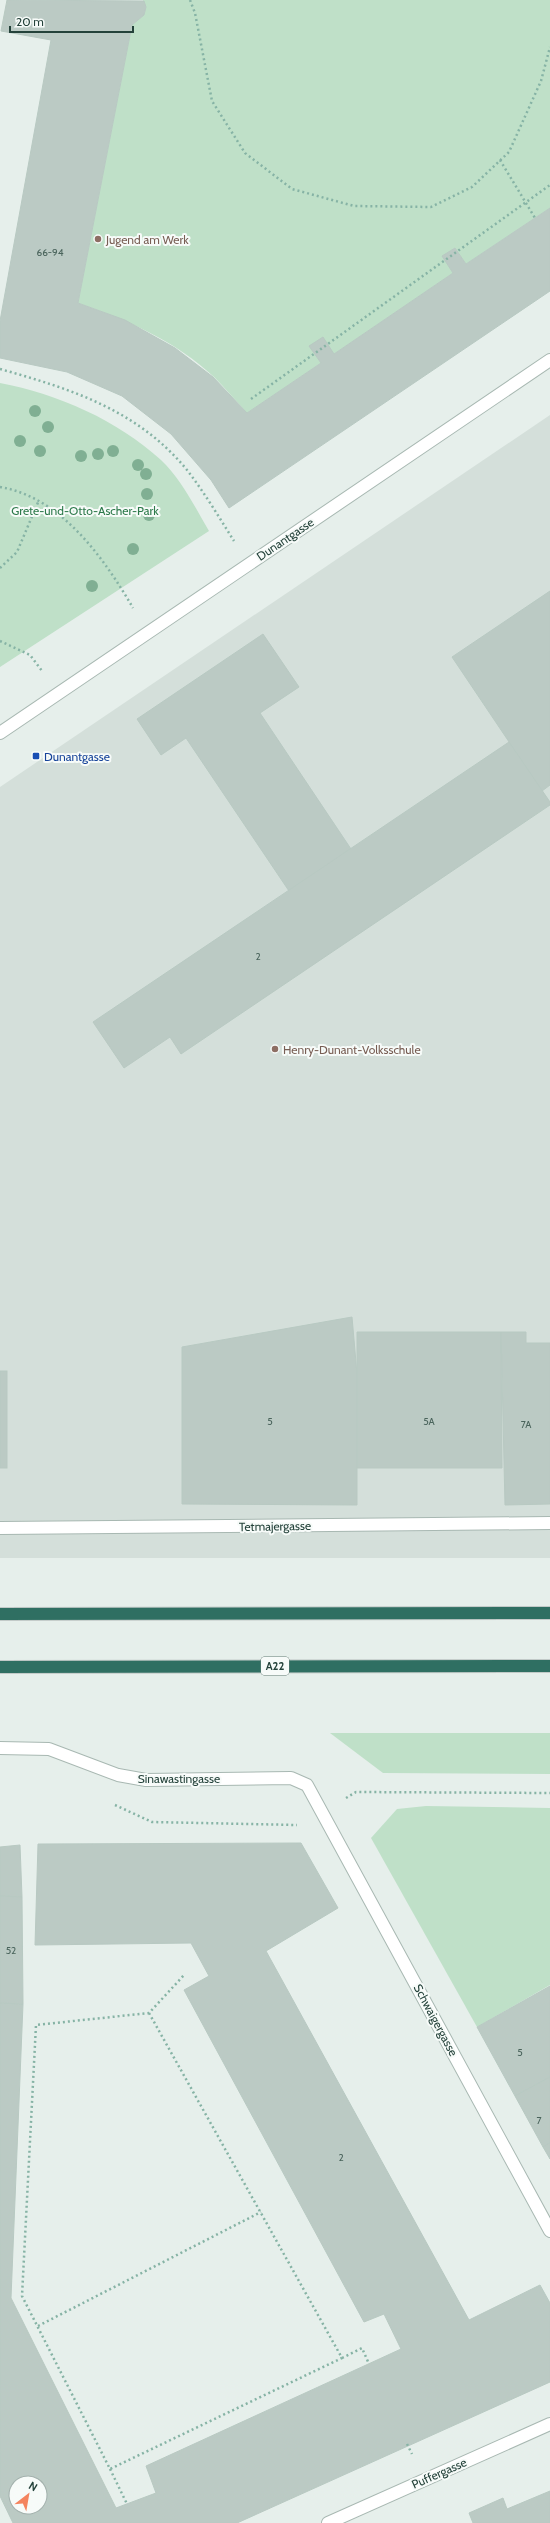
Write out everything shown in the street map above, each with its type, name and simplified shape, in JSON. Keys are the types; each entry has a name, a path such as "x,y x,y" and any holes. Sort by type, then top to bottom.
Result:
{"highway":[{"path":"0,1614 550,1613"},
{"name":"A22","path":"0,1667 550,1666"}],"street":[{"name":"Dunantgasse","path":"0,733 550,360"},
{"name":"Tetmajergasse","path":"0,1528 550,1523"},
{"name":"Sinawastingasse","path":"0,1748 49,1749 118,1775 146,1780 291,1778 307,1785 323,1810"},
{"name":"Schwaigergasse","path":"323,1810 550,2231"},
{"name":"Puffergasse","path":"328,2523 550,2424"}],"path":[{"path":"190,0 195,12 212,101 245,153 292,188 354,206 431,207 472,187 510,152 541,81 550,47"},
{"path":"500,160 535,218"},
{"path":"251,399 550,185"},
{"path":"0,369 70,389 115,410 155,440 186,469 249,563"},
{"path":"0,487 11,489 39,500 89,544 115,578 148,632"},
{"path":"0,568 17,552 39,500"},
{"path":"0,641 30,655 58,693"},
{"path":"356,1792 550,1793"},
{"path":"127,2504 22,2296 36,2025 149,2013 185,1974"},
{"path":"149,2013 342,2358"},
{"path":"38,2326 261,2212"},
{"path":"110,2469 362,2348 369,2364"}],"shaded area":[{"name":"Henry-Dunant-Volksschule","path":"550,415 550,1558 0,1558 0,787"}],"green space":[{"path":"143,0 550,0 550,208 466,264 455,248 443,256 453,273 334,354 310,346 321,363 247,413 214,377 184,353 133,324 78,303 132,25 144,15 146,7"},
{"name":"Grete-und-Otto-Ascher-Park","path":"0,383 43,394 86,411 106,421 144,446 161,460 175,476 209,531 0,667"},
{"path":"330,1733 550,1733 550,1774 383,1773"},
{"path":"426,1806 550,1808 550,1985 477,2027 371,1838 397,1809"}],"building":[{"path":"7,0 144,1 146,7 144,15 132,25 78,303 125,320 175,348 213,377 247,413 321,363 309,346 323,337 334,354 453,273 442,256 455,248 466,264 550,208 550,291 229,508 211,480 171,434 122,396 67,372 0,358 0,321 51,40 1,31"},
{"path":"550,591 550,785 542,791 452,657"},
{"path":"263,634 299,687 260,713 351,849 289,891 186,738 161,755 137,719"},
{"path":"509,742 550,802 550,805 181,1054 170,1037 124,1068 93,1022"},
{"path":"352,1317 357,1374 357,1505 182,1504 182,1347"},
{"path":"357,1332 501,1332 502,1468 357,1468"},
{"path":"501,1332 526,1332 526,1343 550,1343 550,1504 505,1505"},
{"path":"0,1371 7,1371 7,1468 0,1468"},
{"path":"301,1843 338,1908 266,1951 469,2320 540,2285 550,2303 550,2382 237,2523 13,2523 9,2515 48,2515 48,2475 8,2475 8,2513 0,2496 0,2003 23,2004 11,2298 116,2508 156,2493 146,2466 401,2349 384,2314 364,2322 184,1990 209,1976 191,1943 35,1945 38,1844"},
{"path":"20,1845 22,1897 0,1896 0,1847"},
{"path":"0,1896 22,1897 23,2004 0,2003"},
{"path":"550,1986 550,2077 515,2096 477,2027"},
{"path":"550,2077 550,2143 543,2147 515,2096"},
{"path":"550,2143 550,2159 543,2147"},
{"path":"550,2491 550,2523 473,2523 469,2513 503,2498 507,2509"}],"place":[{"name":"Jugend am Werk","path":"98,239"},
{"name":"Dunantgasse","path":"36,756"},
{"name":"Henry-Dunant-Volksschule","path":"275,1049"}]}
